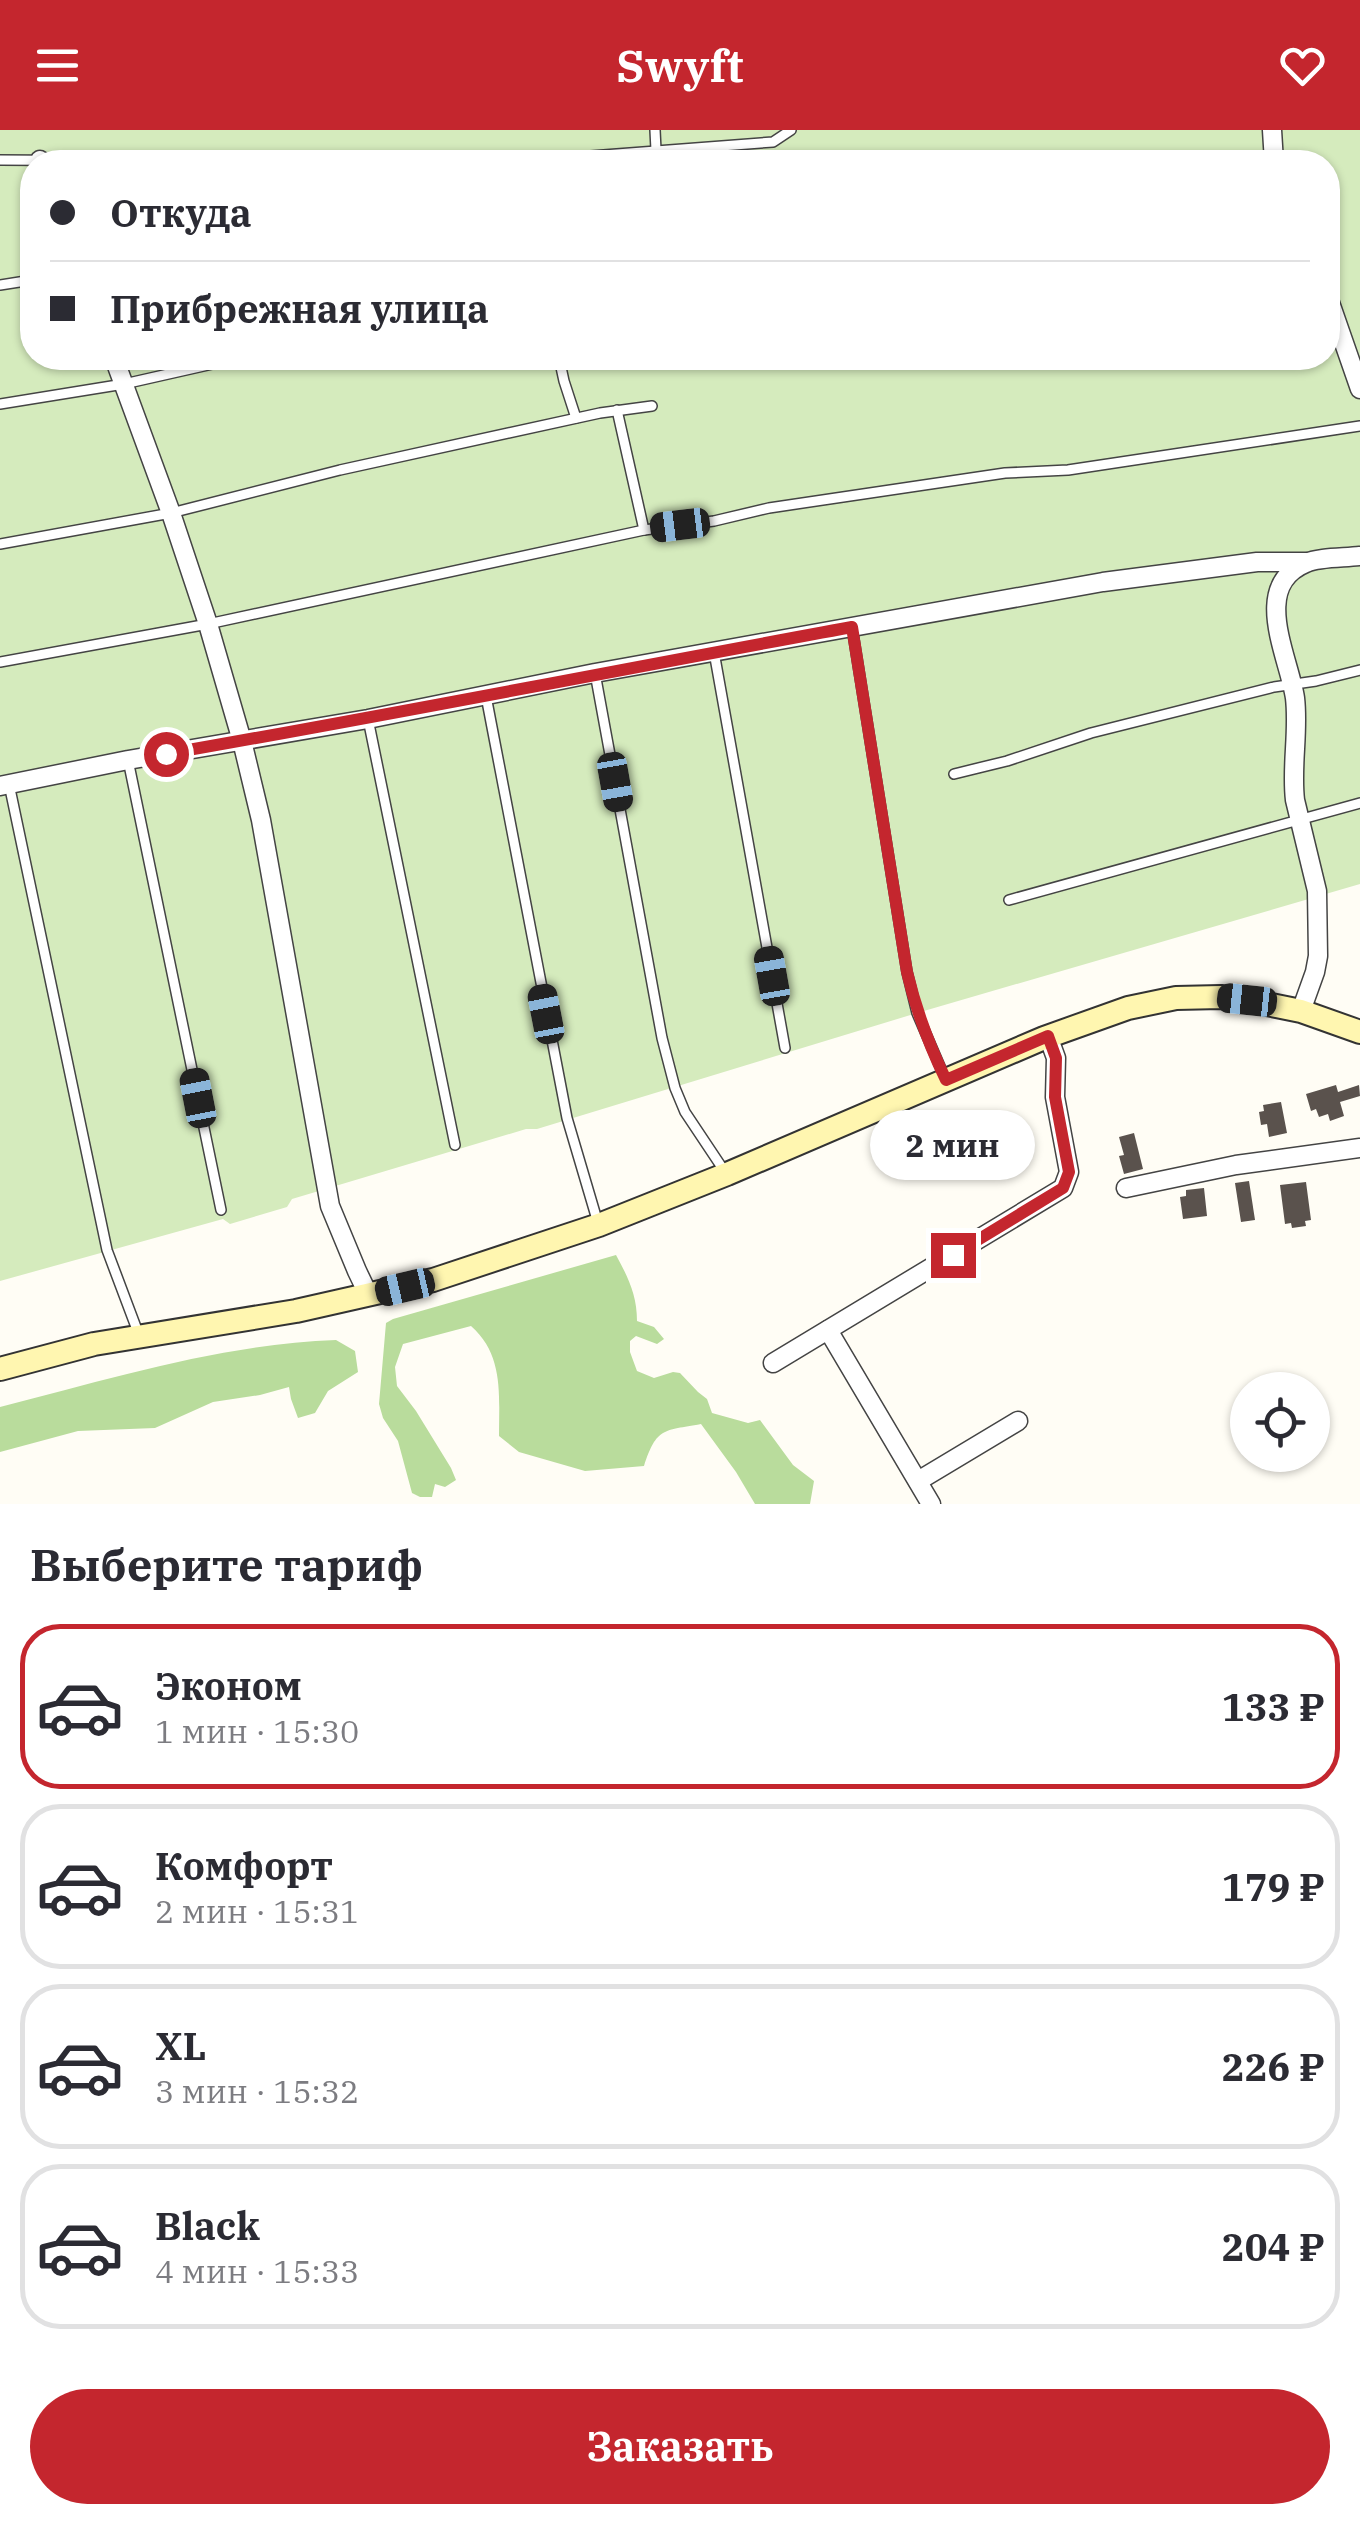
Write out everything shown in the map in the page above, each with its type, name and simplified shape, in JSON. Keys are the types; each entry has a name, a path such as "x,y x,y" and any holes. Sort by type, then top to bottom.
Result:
{"main road":[{"path":"0,1369 139,1334 296,1310 432,1280 599,1226 1048,1036 1128,1008 1196,996 1247,1000 1302,1012 1360,1032"}],"street":[{"path":"1340,332 1360,389"},
{"path":"119,370 208,624 242,741 261,820 330,1206 369,1296"},
{"path":"5,785 1103,582 1256,562 1360,556"},
{"path":"1302,1012 1318,956 1317,891 1293,785 1293,685 1275,605 1279,588 1306,562"},
{"path":"773,1363 1063,1188 1069,1172 1055,1097 1056,1058 1048,1036"},
{"path":"1126,1188 1236,1165 1360,1148"},
{"path":"828,1330 932,1504"},
{"path":"918,1481 1018,1421"}],"lane":[{"path":"655,130 656,150 773,142 791,130"},
{"path":"0,404 186,370"},
{"path":"562,370 576,418"},
{"path":"0,544 171,513 340,470 576,418 652,406"},
{"path":"616,410 644,530"},
{"path":"0,662 208,624 644,530 714,521 769,508 1005,473 1068,470 1360,426"},
{"path":"852,627 907,972 917,1014 946,1080"},
{"path":"714,652 786,1048"},
{"path":"954,774 1091,733 1274,687 1360,670"},
{"path":"595,673 666,1054 685,1112 727,1174"},
{"path":"485,694 567,1118 599,1226"},
{"path":"368,719 455,1145"},
{"path":"128,760 221,1210"},
{"path":"5,785 108,1250 139,1334"},
{"path":"1010,900 1360,803"}],"green space":[{"path":"0,130 1360,130 1360,884 292,1199 287,1207 230,1224 223,1219 0,1281"},
{"path":"616,1255 631,1286 637,1321 654,1327 664,1339 657,1344 636,1336 630,1341 637,1371 654,1378 680,1373 707,1399 712,1413 748,1423 760,1420 793,1465 814,1481 810,1504 755,1504 701,1424 663,1433 653,1444 644,1466 585,1471 519,1452 499,1436 499,1391 494,1363 482,1337 471,1326 403,1344 395,1367 397,1386 456,1480 445,1487 435,1484 432,1497 412,1493 398,1441 379,1404 386,1323"},
{"path":"336,1340 355,1351 358,1372 328,1391 315,1413 298,1418 289,1387 213,1402 155,1428 78,1431 0,1452 0,1407 209,1356"}],"building":[{"path":"1336,1085 1338,1092 1359,1085 1360,1096 1340,1102 1344,1116 1330,1121 1328,1114 1319,1117 1316,1109 1311,1111 1306,1094"},
{"path":"1281,1102 1287,1133 1269,1137 1259,1112 1264,1111 1263,1105"},
{"path":"1134,1133 1143,1169 1124,1174 1119,1137"},
{"path":"1249,1181 1255,1220 1241,1222 1235,1183"},
{"path":"1306,1182 1311,1220 1305,1221 1306,1226 1292,1228 1291,1223 1285,1224 1280,1185"},
{"path":"1204,1188 1207,1216 1183,1219 1180,1197 1186,1196 1186,1190"}],"route":[{"path":"166,754 852,627 907,972 917,1014 946,1080 1048,1036 1056,1058 1055,1097 1069,1172 1063,1188 953,1255"}]}
